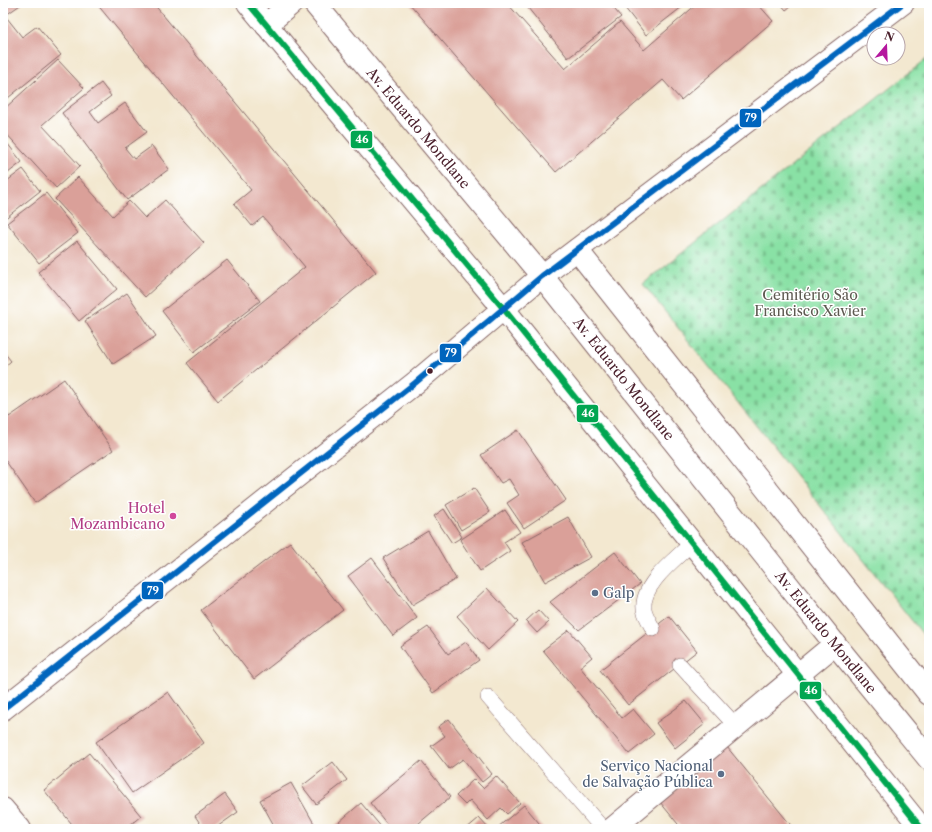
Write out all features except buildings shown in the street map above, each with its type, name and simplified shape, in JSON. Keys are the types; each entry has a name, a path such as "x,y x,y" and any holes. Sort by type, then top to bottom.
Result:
{"street":[{"path":"248,3 503,308 922,829"},
{"path":"266,25 292,3"},
{"name":"Av. Eduardo Mondlane","path":"314,3 542,276 835,644 929,759"},
{"path":"3,709 415,383 542,276 904,3"},
{"path":"577,250 929,694"},
{"path":"612,829 835,644"},
{"path":"3,809 20,829"}],"lane":[{"path":"653,629 644,610 644,598 649,586 692,543"},
{"path":"680,665 736,726"},
{"path":"488,697 603,829"}],"green space":[{"name":"Cemitério São Francisco Xavier","path":"929,57 929,642 643,284"}],"transit line":[{"name":"46","path":"248,3 503,308 922,829"},
{"name":"79","path":"3,709 415,383 542,276 903,3"}],"place":[{"name":"Hotel Mozambicano","path":"173,516"},
{"name":"Galp","path":"595,593"},
{"name":"Serviço Nacional de Salvação Pública","path":"721,774"}]}
